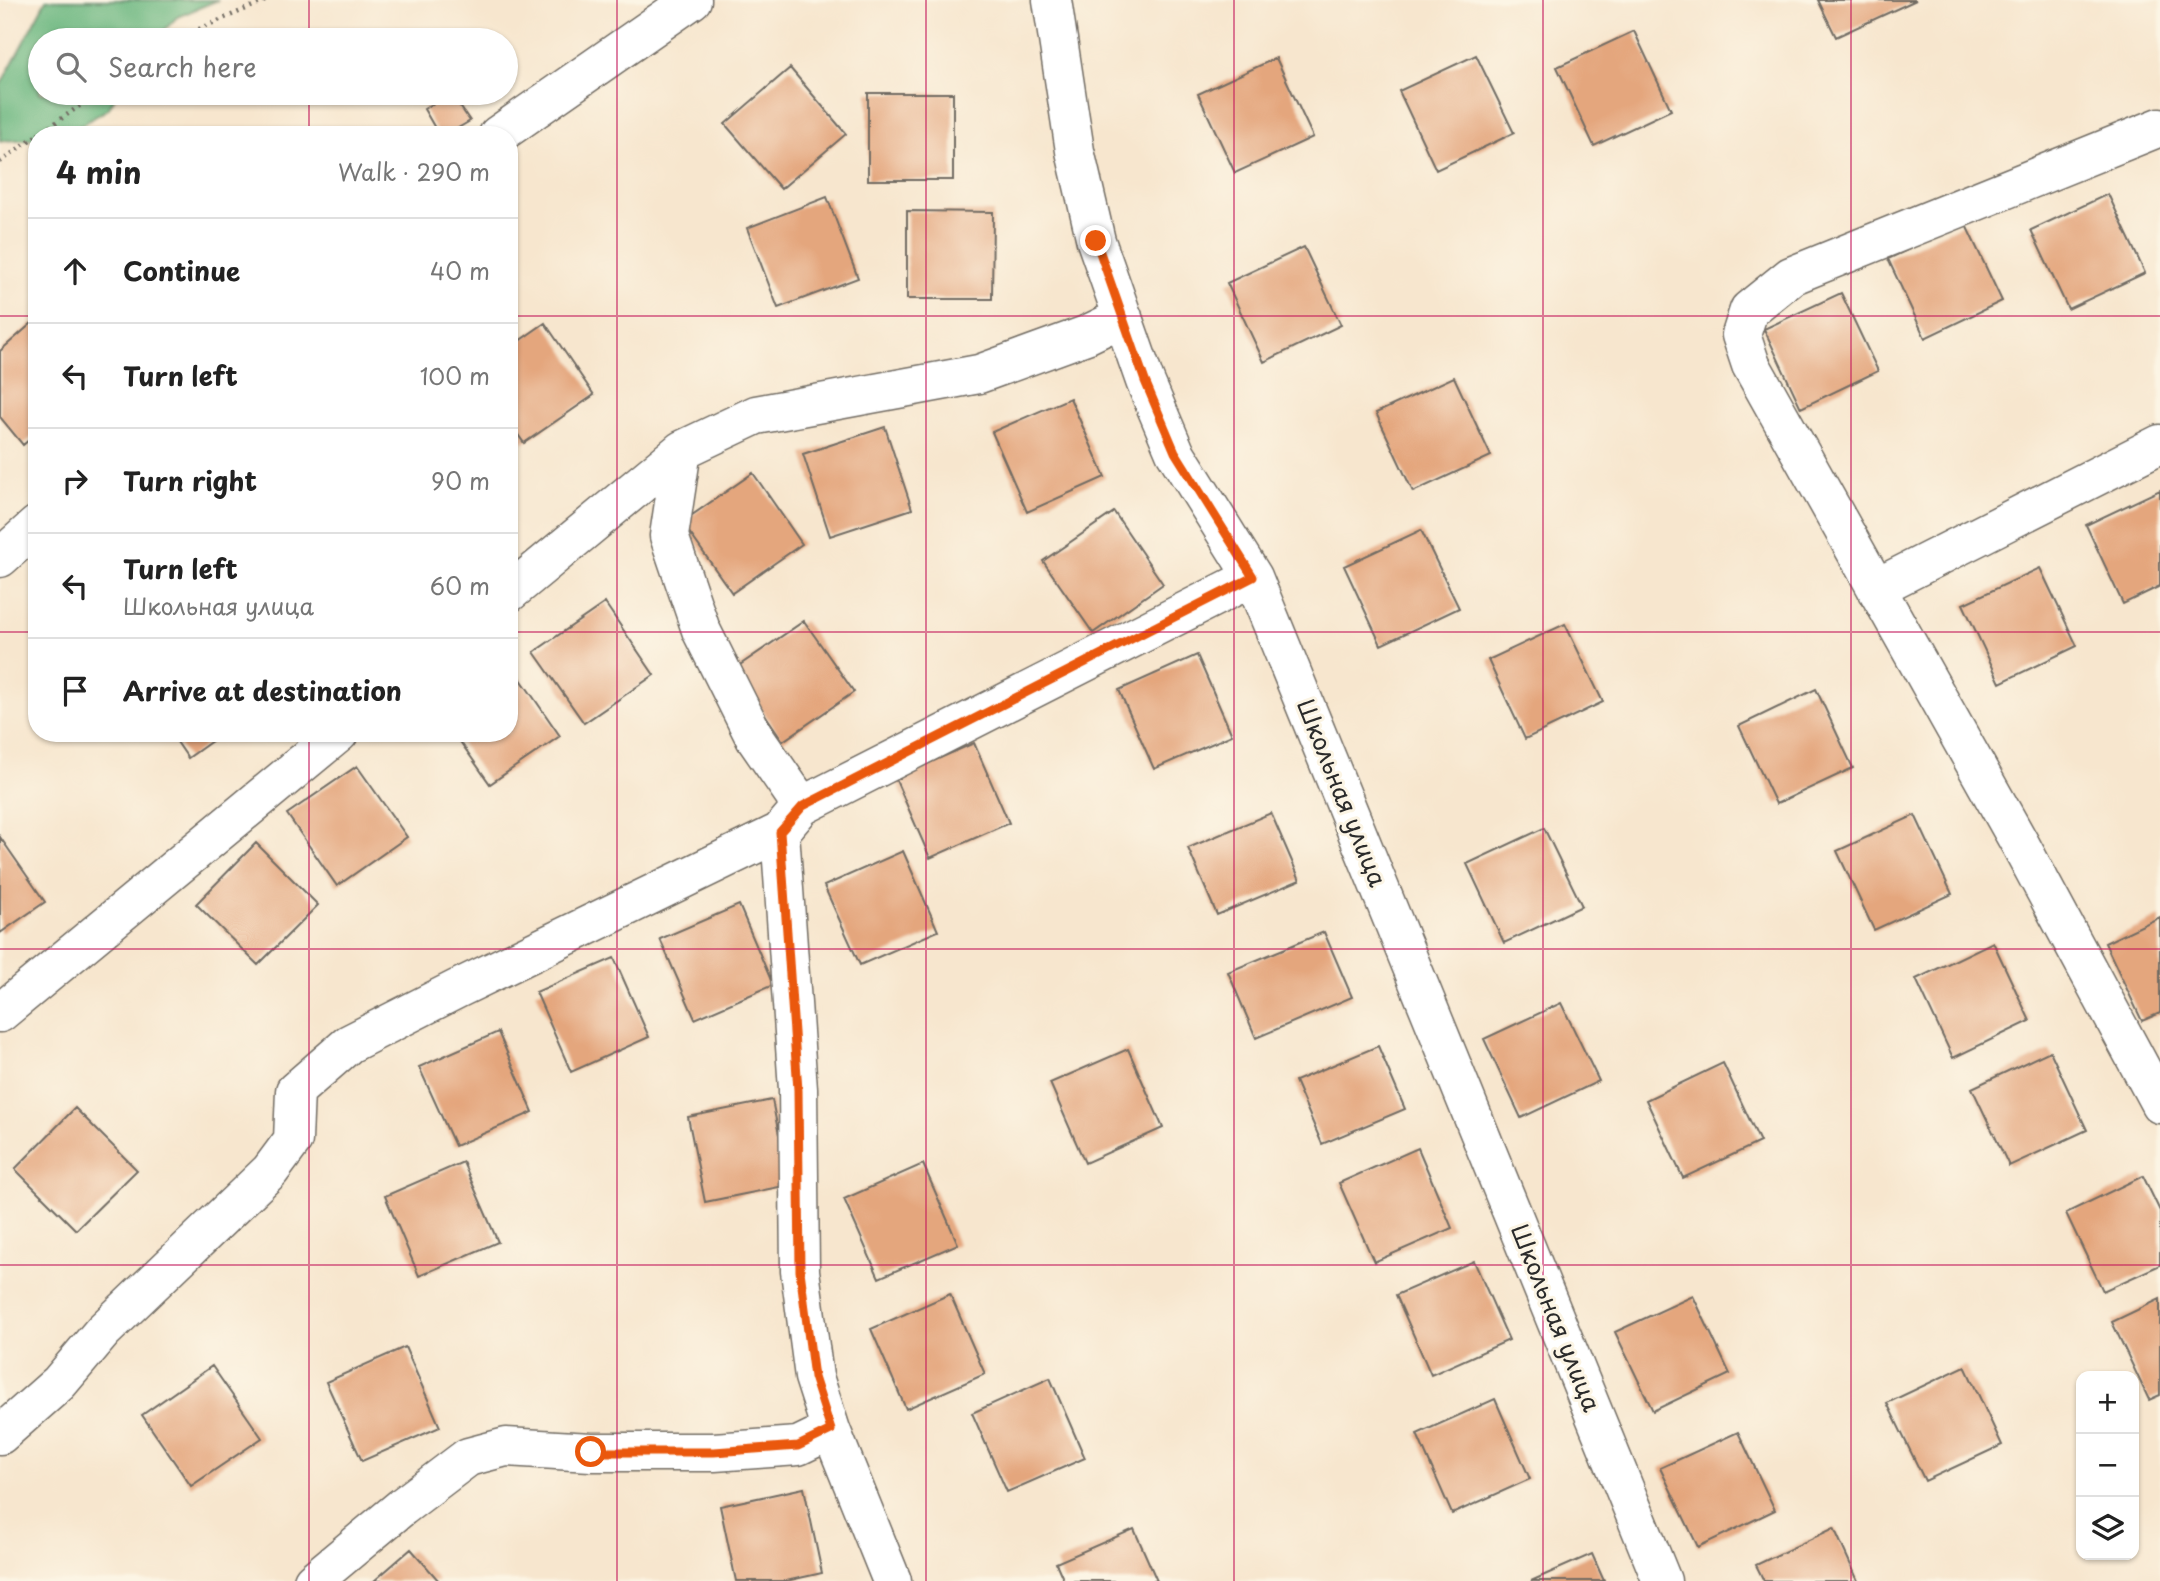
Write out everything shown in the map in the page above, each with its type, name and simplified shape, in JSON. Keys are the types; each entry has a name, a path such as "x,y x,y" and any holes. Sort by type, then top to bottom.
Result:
{"street":[{"path":"511,126 692,0"},
{"name":"Школьная улица","path":"1052,0 1075,151 1096,241 1145,381 1175,452 1253,577 1662,1581"},
{"path":"2160,127 1791,276 1749,310 1741,334 1751,365 2020,844 2160,1104"},
{"path":"518,586 682,450 756,415 979,374 1086,335 1123,317"},
{"path":"1876,588 2160,444"},
{"path":"682,450 669,536 701,630 792,819 800,1271 814,1377 831,1430 892,1581"},
{"path":"0,558 28,533"},
{"path":"0,1435 59,1383 103,1331 270,1171 293,1140 295,1091 349,1044 792,819 1253,577"},
{"path":"0,1013 328,742"},
{"path":"313,1581 402,1507 468,1457 506,1447 591,1452 714,1452 798,1446 831,1430"}],"path":[{"path":"201,28 267,0"},
{"path":"50,126 81,105"},
{"path":"0,162 28,142"}],"green space":[{"path":"46,0 218,0 177,17 166,28 31,28"},
{"path":"28,34 28,105 110,105 80,126 28,126 28,139 0,141 0,86"}],"building":[{"path":"1818,0 1916,0 1836,37"},
{"path":"1634,31 1671,110 1594,146 1557,67"},
{"path":"1476,55 1514,133 1436,170 1399,91"},
{"path":"1276,58 1313,137 1235,173 1198,94"},
{"path":"790,68 846,134 781,189 725,124"},
{"path":"868,93 953,93 953,180 868,180"},
{"path":"431,105 459,105 470,121 461,126 434,126 424,109"},
{"path":"2108,194 2145,273 2068,309 2031,230"},
{"path":"827,197 858,278 778,308 747,228"},
{"path":"907,211 993,212 992,299 907,299"},
{"path":"1965,223 2002,301 1925,338 1888,259"},
{"path":"1304,247 1341,325 1264,362 1227,283"},
{"path":"1841,293 1878,371 1801,408 1764,329"},
{"path":"545,323 594,395 524,443 518,435 518,342"},
{"path":"28,326 28,441 23,445 0,417 0,351"},
{"path":"1454,377 1491,456 1413,492 1376,413"},
{"path":"1070,398 1105,477 1027,512 992,432"},
{"path":"885,427 912,509 830,536 803,454"},
{"path":"753,473 802,544 732,593 682,522"},
{"path":"2160,490 2160,586 2123,604 2086,525"},
{"path":"1114,512 1163,584 1093,633 1043,561"},
{"path":"1421,530 1459,608 1381,645 1344,566"},
{"path":"2040,568 2077,646 2000,683 1963,604"},
{"path":"605,603 654,675 584,723 534,652"},
{"path":"804,621 854,692 783,741 734,669"},
{"path":"1565,624 1603,702 1525,739 1488,660"},
{"path":"1197,655 1232,735 1154,769 1119,690"},
{"path":"518,675 560,736 490,784 460,742 518,742"},
{"path":"1816,689 1853,768 1776,804 1739,726"},
{"path":"177,742 210,742 188,758"},
{"path":"974,743 1009,823 930,858 895,778"},
{"path":"357,766 407,837 337,886 287,814"},
{"path":"1271,813 1300,880 1217,915 1188,848"},
{"path":"1915,815 1952,894 1874,930 1837,851"},
{"path":"1544,828 1582,906 1504,943 1467,864"},
{"path":"0,837 45,902 0,933"},
{"path":"256,843 318,905 258,965 196,904"},
{"path":"903,851 938,931 860,965 824,886"},
{"path":"739,905 773,985 695,1019 660,939"},
{"path":"2160,917 2160,1013 2142,1021 2105,943"},
{"path":"1324,932 1352,997 1256,1038 1228,972"},
{"path":"1993,942 2030,1021 1953,1058 1916,979"},
{"path":"614,958 649,1037 571,1072 536,992"},
{"path":"1561,1003 1599,1081 1521,1118 1484,1039"},
{"path":"498,1032 533,1112 455,1146 419,1067"},
{"path":"1378,1046 1405,1109 1322,1144 1295,1081"},
{"path":"1128,1049 1163,1128 1085,1163 1050,1083"},
{"path":"2050,1051 2087,1130 2009,1166 1972,1088"},
{"path":"1723,1063 1760,1142 1683,1178 1646,1100"},
{"path":"772,1100 789,1185 705,1202 688,1117"},
{"path":"75,1108 137,1170 76,1230 15,1169"},
{"path":"1418,1148 1452,1228 1374,1262 1339,1183"},
{"path":"463,1162 498,1242 419,1276 385,1196"},
{"path":"923,1164 958,1244 879,1278 844,1199"},
{"path":"2143,1176 2160,1211 2160,1265 2103,1291 2066,1213"},
{"path":"1474,1261 1509,1340 1431,1375 1396,1295"},
{"path":"950,1294 985,1374 906,1409 871,1329"},
{"path":"1693,1296 1730,1374 1653,1411 1615,1332"},
{"path":"2160,1299 2160,1395 2149,1400 2139,1379 2139,1371 2135,1371 2112,1322"},
{"path":"405,1347 440,1427 362,1461 326,1382"},
{"path":"212,1366 262,1438 191,1486 142,1415"},
{"path":"1965,1366 2002,1445 1925,1481 1887,1403"},
{"path":"1050,1378 1085,1458 1007,1492 972,1413"},
{"path":"1495,1399 1530,1479 1452,1514 1417,1434"},
{"path":"1738,1432 1775,1510 1698,1547 1660,1468"},
{"path":"804,1488 822,1573 786,1581 736,1581 720,1506"},
{"path":"1834,1528 1858,1581 1764,1581 1756,1565"},
{"path":"1134,1529 1157,1581 1064,1581 1056,1563"},
{"path":"411,1549 439,1581 374,1581"},
{"path":"1592,1554 1604,1581 1531,1581"}],"route":[{"path":"591,1452 714,1452 798,1446 831,1430 814,1377 800,1271 798,1090 780,832 803,806 1253,577 1175,452 1145,381 1096,241"}]}
